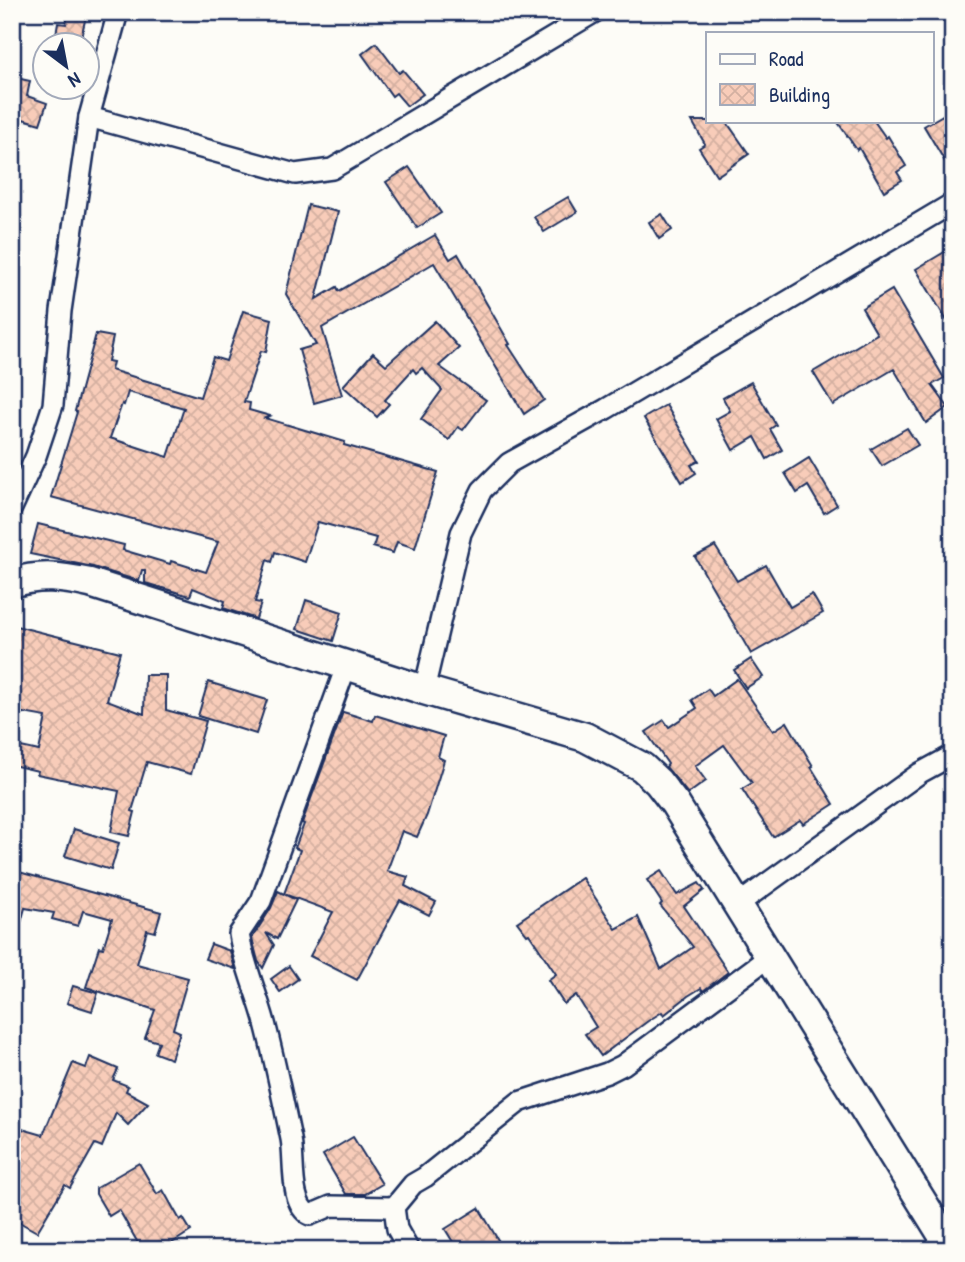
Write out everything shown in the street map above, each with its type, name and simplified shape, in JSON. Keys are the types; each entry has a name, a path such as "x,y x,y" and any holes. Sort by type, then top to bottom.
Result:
{"street":[{"path":"12,508 36,456 53,405 61,311 89,117 118,12"},
{"path":"89,117 295,174 332,169 594,12"},
{"path":"424,690 461,533 482,491 509,463 628,396 953,203"},
{"path":"12,583 33,577 61,577 90,583 424,690 585,737 642,767 675,804 952,1250"},
{"path":"347,664 261,901 239,934 265,1023 291,1143 300,1207 310,1215 331,1206 394,1207"},
{"path":"737,905 920,773 953,755"},
{"path":"409,1250 397,1229 394,1207 414,1184 519,1102 607,1073 623,1065 769,957"}],"building":[{"path":"69,12 87,12 82,32 56,32 58,23 66,24"},
{"path":"376,43 399,73 403,70 423,94 407,106 396,93 392,96 362,54"},
{"path":"12,77 30,81 27,96 32,98 32,102 47,103 40,124 23,119 20,133 12,132"},
{"path":"953,109 953,175 924,126"},
{"path":"692,121 727,122 749,154 717,176 699,148 705,144"},
{"path":"838,122 875,122 886,138 888,136 906,166 897,172 902,180 884,191 859,148 857,150"},
{"path":"409,167 441,213 417,228 386,182"},
{"path":"568,197 577,212 544,232 534,217"},
{"path":"308,205 338,212 316,299 337,287 339,291 435,235 450,259 458,254 510,344 508,345 544,400 524,414 434,263 322,328 342,395 314,403 299,350 316,345 286,294"},
{"path":"662,214 672,230 659,239 649,222"},
{"path":"953,247 953,331 916,269"},
{"path":"892,290 944,378 932,385 948,407 926,423 894,369 833,405 813,372 877,334 862,308"},
{"path":"243,311 272,319 266,352 261,351 244,402 250,403 249,410 270,416 265,418 345,442 344,445 438,472 415,548 397,542 393,553 373,547 376,538 318,522 305,562 275,552 272,562 267,560 255,602 261,603 256,619 223,608 225,601 193,588 190,596 145,583 145,570 142,570 139,581 93,567 30,554 38,524 124,545 123,550 206,572 218,542 51,497 77,412 75,411 96,334 113,337 108,361 113,362 111,370 200,397 213,357 226,361","holes":["128,392 184,408 168,457 110,438"]},
{"path":"435,321 459,348 439,366 486,400 463,430 458,427 449,440 421,419 442,390 422,368 416,373 413,369 385,400 389,404 377,417 343,386 373,353 386,365"},
{"path":"751,382 776,425 770,429 782,450 767,459 755,437 733,450 716,419 730,411 723,398"},
{"path":"666,405 699,461 691,465 696,473 682,482 644,418"},
{"path":"907,428 918,445 882,466 871,449"},
{"path":"809,458 837,505 824,513 808,486 797,493 785,473"},
{"path":"715,546 737,581 766,565 790,607 812,594 823,613 751,654 695,557"},
{"path":"306,600 342,612 333,641 297,629"},
{"path":"12,625 120,652 107,700 144,714 145,675 166,675 166,710 206,721 191,774 147,762 132,811 135,812 129,836 111,832 119,791 37,774 38,771 12,765 12,745 39,751 46,717 12,711"},
{"path":"751,659 763,677 746,688 734,670"},
{"path":"737,679 773,731 787,722 834,804 803,824 800,820 773,837 742,789 752,783 724,745 695,766 706,781 688,794 666,767 668,764 646,732 664,720 669,727 697,708 692,700 708,689 713,696"},
{"path":"208,682 267,700 256,734 198,716"},
{"path":"343,712 373,721 375,715 444,736 438,757 444,760 427,815 417,837 402,831 387,871 408,877 405,886 436,902 429,915 400,900 357,980 310,956 333,912 284,894 300,850 295,848 304,824 302,823"},
{"path":"74,829 119,843 111,870 65,856"},
{"path":"12,870 161,912 155,932 147,930 137,964 188,978 173,1029 180,1032 171,1059 155,1053 159,1042 145,1038 155,1010 86,987 99,947 103,948 112,919 83,911 78,926 52,919 54,913 25,908 17,937 12,937"},
{"path":"661,871 677,895 699,883 704,890 684,906 728,972 703,991 701,988 688,996 664,1015 662,1012 648,1021 601,1056 585,1034 596,1027 576,995 564,1004 548,980 556,974 529,934 527,935 517,922 582,878 616,929 638,917 661,969 693,947 660,905 662,903 647,880"},
{"path":"278,891 296,900 277,939 266,933 274,945 263,968 258,961 252,938 271,908"},
{"path":"211,944 230,951 235,969 205,959"},
{"path":"289,966 298,979 280,992 271,979"},
{"path":"73,986 98,993 92,1011 67,1003"},
{"path":"90,1057 118,1069 113,1080 128,1086 126,1091 148,1103 128,1125 116,1113 102,1147 95,1144 70,1188 65,1185 37,1232 12,1218 12,1126 43,1135 73,1063 86,1068"},
{"path":"353,1137 382,1184 365,1194 346,1194 323,1155"},
{"path":"139,1163 157,1194 163,1190 180,1220 183,1218 191,1231 161,1250 142,1250 119,1210 109,1216 96,1194 96,1188"},
{"path":"479,1208 504,1250 458,1250 445,1229"}]}
